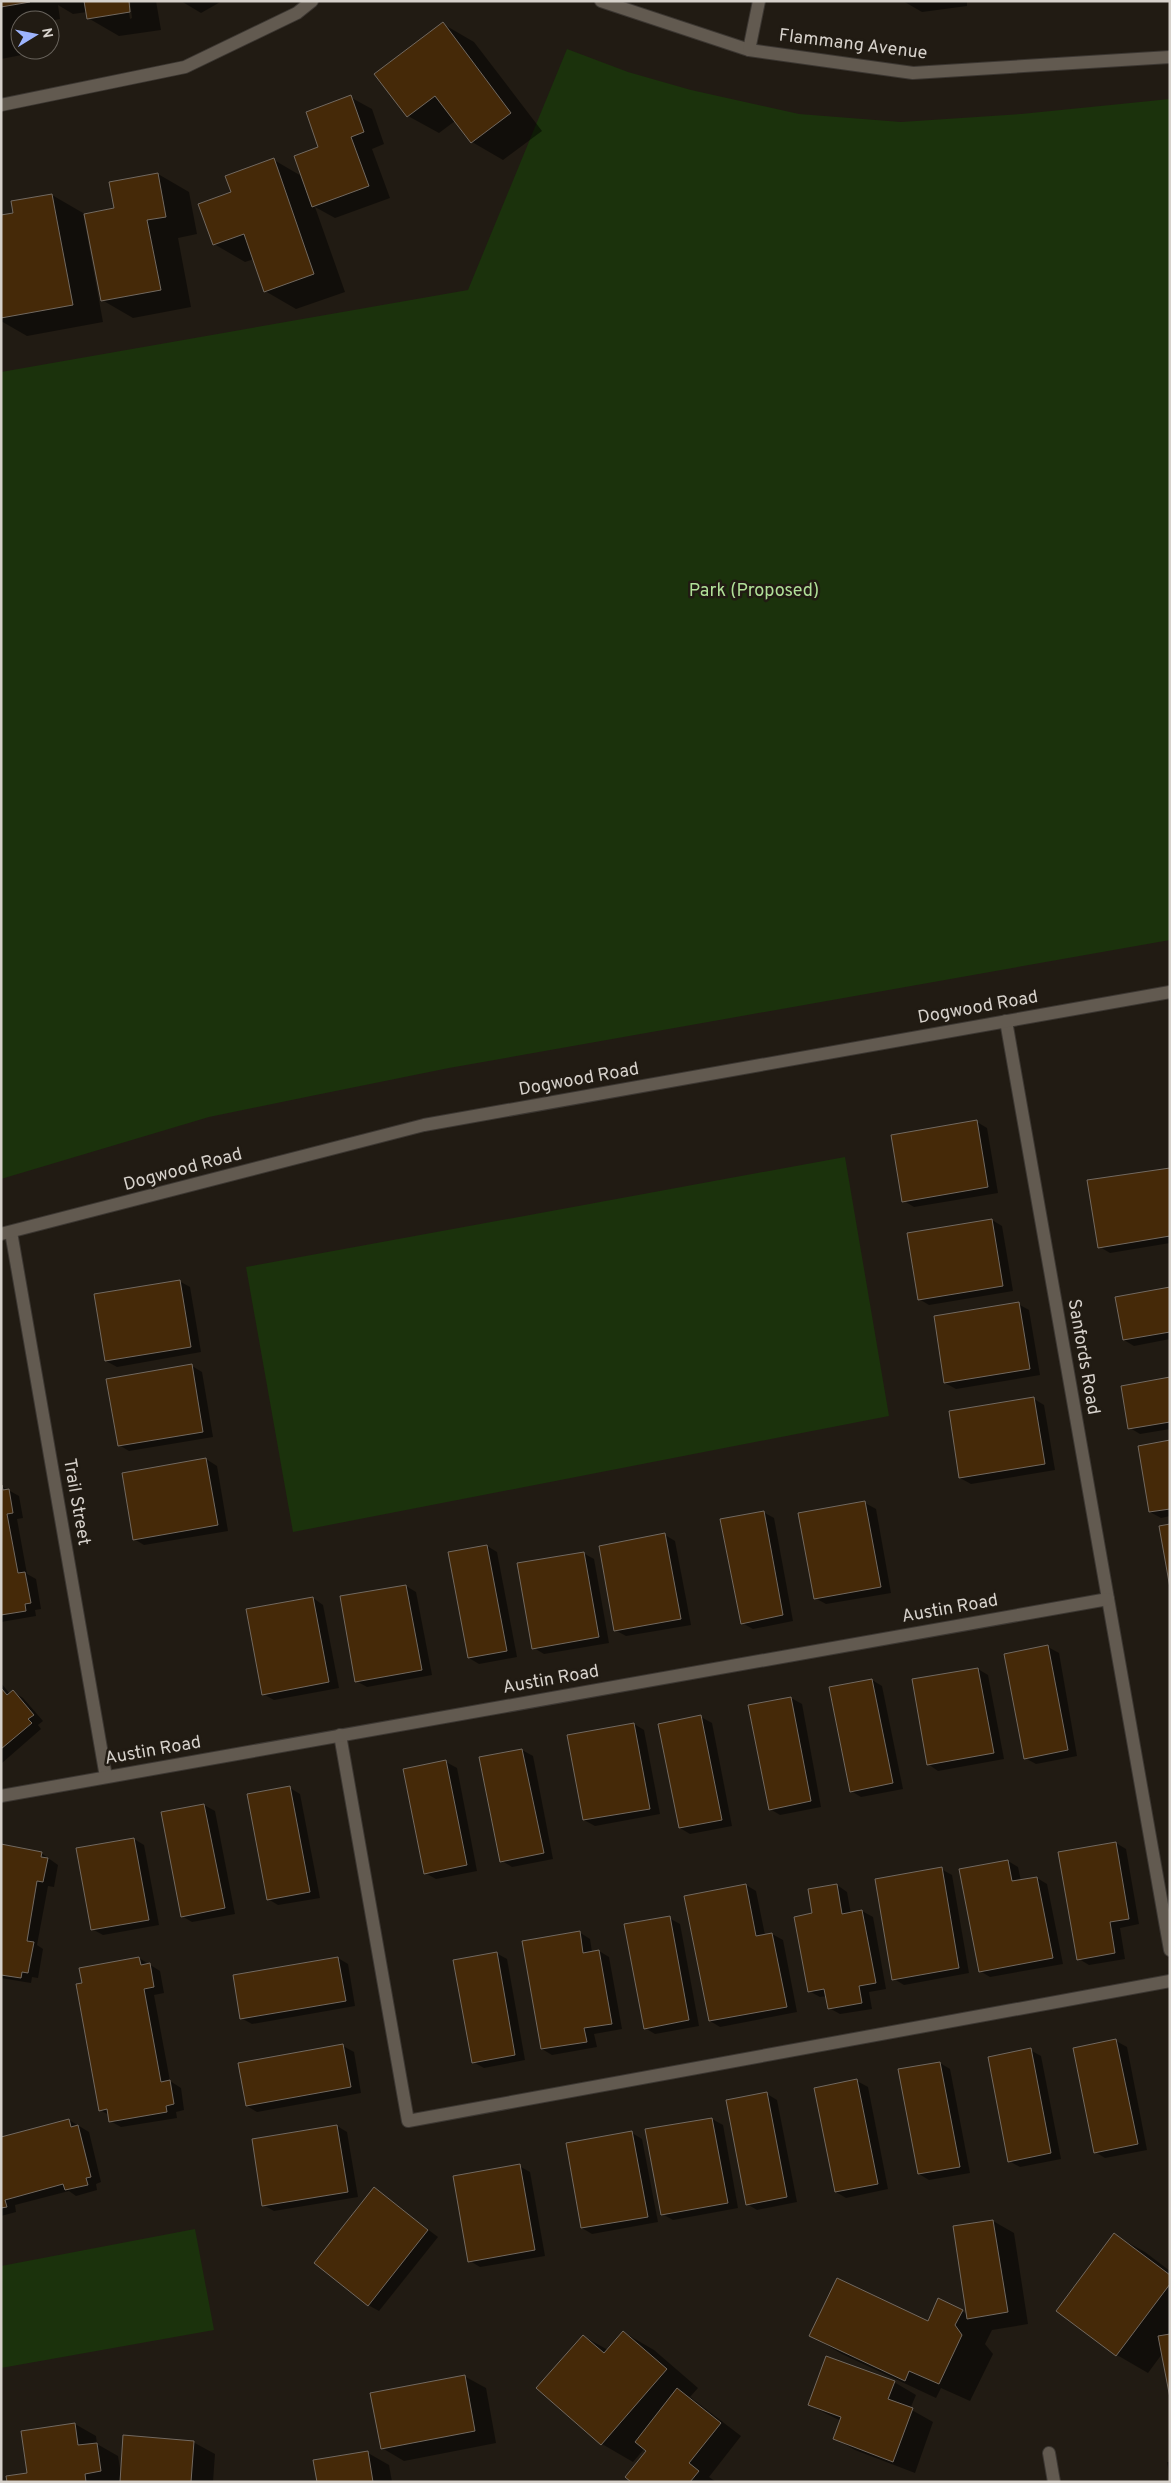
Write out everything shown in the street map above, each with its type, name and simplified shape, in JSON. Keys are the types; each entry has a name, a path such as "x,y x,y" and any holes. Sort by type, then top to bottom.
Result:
{"street":[{"path":"1,105 184,67 297,14 312,1"},
{"name":"Flammang Avenue","path":"601,1 749,50 913,73 1170,57"},
{"path":"749,50 759,1"},
{"name":"Dogwood Road","path":"6,1233 424,1125 1170,992"},
{"name":"Sanfords Road","path":"1006,1021 1170,1950"},
{"name":"Trail Street","path":"6,1233 106,1777"},
{"name":"Austin Road","path":"1,1796 1108,1599"},
{"path":"340,1735 408,2121 1170,1980"},
{"path":"1050,2453 1054,2482"}],"green space":[{"name":"Park (Proposed)","path":"567,49 628,72 691,90 799,114 901,122 1021,114 1170,99 1170,940 449,1068 311,1096 209,1117 1,1179 1,372 468,290"},
{"path":"845,1157 889,1416 293,1532 246,1267"},
{"path":"195,2229 214,2330 1,2368 1,2266"}],"building":[{"path":"1,1 30,1 30,2 1,7"},
{"path":"84,1 129,1 130,12 87,19"},
{"path":"443,22 511,113 471,143 435,96 407,117 374,74"},
{"path":"351,95 364,132 351,137 369,186 312,207 294,156 318,147 306,112"},
{"path":"274,158 314,274 264,292 244,234 213,245 198,204 231,192 225,176"},
{"path":"158,173 166,217 147,220 161,290 101,301 84,214 114,208 109,182"},
{"path":"52,194 73,305 1,318 1,215 13,213 11,201"},
{"path":"977,1120 988,1187 902,1202 891,1135"},
{"path":"1170,1168 1170,1236 1098,1248 1087,1180"},
{"path":"992,1219 1003,1286 918,1300 907,1233"},
{"path":"180,1280 191,1347 105,1361 94,1294"},
{"path":"1170,1287 1170,1332 1123,1340 1115,1297"},
{"path":"1019,1302 1030,1369 944,1383 934,1316"},
{"path":"192,1364 203,1432 118,1446 106,1379"},
{"path":"1170,1377 1170,1422 1128,1429 1121,1386"},
{"path":"1034,1397 1045,1464 959,1478 949,1411"},
{"path":"1170,1440 1170,1509 1149,1512 1138,1446"},
{"path":"206,1458 218,1525 133,1540 122,1473"},
{"path":"2,1485 3,1490 9,1489 13,1513 7,1514 18,1573 25,1572 31,1603 25,1604 26,1611 1,1615"},
{"path":"865,1501 881,1587 814,1599 798,1513"},
{"path":"764,1511 783,1615 741,1624 720,1519"},
{"path":"1170,1524 1170,1588 1159,1526"},
{"path":"665,1533 681,1619 614,1631 599,1546"},
{"path":"487,1545 507,1651 468,1658 448,1552"},
{"path":"584,1552 599,1637 532,1649 517,1563"},
{"path":"406,1585 422,1670 355,1682 340,1596"},
{"path":"313,1597 329,1682 262,1695 246,1609"},
{"path":"1048,1645 1068,1750 1024,1759 1004,1654"},
{"path":"978,1668 994,1753 927,1765 912,1679"},
{"path":"872,1679 893,1783 850,1792 829,1687"},
{"path":"1,1688 7,1695 13,1690 34,1715 28,1719 32,1723 1,1749"},
{"path":"791,1697 811,1801 769,1810 748,1705"},
{"path":"701,1715 722,1820 679,1828 658,1724"},
{"path":"634,1723 650,1809 583,1820 567,1735"},
{"path":"522,1749 544,1853 500,1862 479,1757"},
{"path":"446,1760 467,1865 424,1874 403,1769"},
{"path":"290,1786 310,1892 267,1900 247,1794"},
{"path":"204,1804 225,1908 181,1917 161,1812"},
{"path":"134,1838 149,1920 91,1930 76,1848"},
{"path":"1116,1842 1129,1919 1110,1922 1115,1953 1077,1960 1058,1852"},
{"path":"1,1844 42,1852 41,1857 48,1858 43,1882 37,1881 27,1941 34,1942 28,1973 22,1972 21,1978 1,1975"},
{"path":"1008,1860 1012,1881 1037,1877 1053,1958 979,1972 959,1869"},
{"path":"942,1867 959,1968 892,1980 875,1879"},
{"path":"746,1884 756,1936 772,1933 787,2007 709,2021 684,1896"},
{"path":"837,1884 842,1914 862,1910 876,1983 859,1986 862,2003 828,2009 824,1989 808,1992 794,1917 812,1913 808,1889"},
{"path":"670,1916 689,2020 644,2029 624,1924"},
{"path":"580,1931 583,1953 599,1950 612,2024 584,2028 587,2042 541,2049 522,1941"},
{"path":"497,1952 515,2055 472,2063 453,1960"},
{"path":"139,1957 141,1965 150,1963 154,1987 144,1989 161,2082 170,2080 174,2104 166,2106 167,2112 109,2122 107,2109 99,2111 76,1984 82,1983 79,1968"},
{"path":"338,1957 346,2001 240,2019 233,1975"},
{"path":"1116,2039 1138,2144 1094,2153 1073,2048"},
{"path":"343,2044 351,2087 246,2106 238,2063"},
{"path":"1031,2048 1051,2153 1008,2162 988,2057"},
{"path":"940,2062 960,2167 918,2174 898,2069"},
{"path":"857,2079 878,2184 835,2192 814,2088"},
{"path":"767,2092 787,2197 746,2205 726,2100"},
{"path":"712,2118 728,2203 661,2215 645,2129"},
{"path":"69,2119 71,2127 78,2125 91,2177 86,2178 88,2185 65,2190 63,2184 5,2200 7,2207 1,2208 1,2137"},
{"path":"337,2125 348,2192 262,2206 252,2139"},
{"path":"632,2131 648,2217 581,2228 566,2143"},
{"path":"520,2164 535,2250 468,2262 453,2176"},
{"path":"374,2187 428,2230 368,2306 314,2263"},
{"path":"993,2220 1008,2312 967,2319 953,2226"},
{"path":"1114,2233 1170,2275 1170,2284 1116,2356 1056,2311"},
{"path":"837,2278 928,2321 938,2298 963,2310 955,2325 962,2335 939,2384 909,2371 905,2381 809,2336"},
{"path":"623,2331 667,2369 601,2445 536,2388 583,2335 604,2353"},
{"path":"1170,2334 1170,2398 1158,2336"},
{"path":"826,2356 895,2381 888,2399 913,2408 893,2462 833,2439 841,2417 808,2405"},
{"path":"465,2375 475,2431 381,2449 370,2393"},
{"path":"677,2388 721,2423 689,2463 699,2471 690,2482 631,2482 625,2477 646,2451 635,2442"},
{"path":"75,2423 78,2445 97,2443 101,2471 85,2474 86,2482 7,2482 6,2476 27,2473 21,2431"},
{"path":"123,2435 194,2441 191,2482 120,2482"},
{"path":"368,2451 373,2482 317,2482 313,2460"}]}
